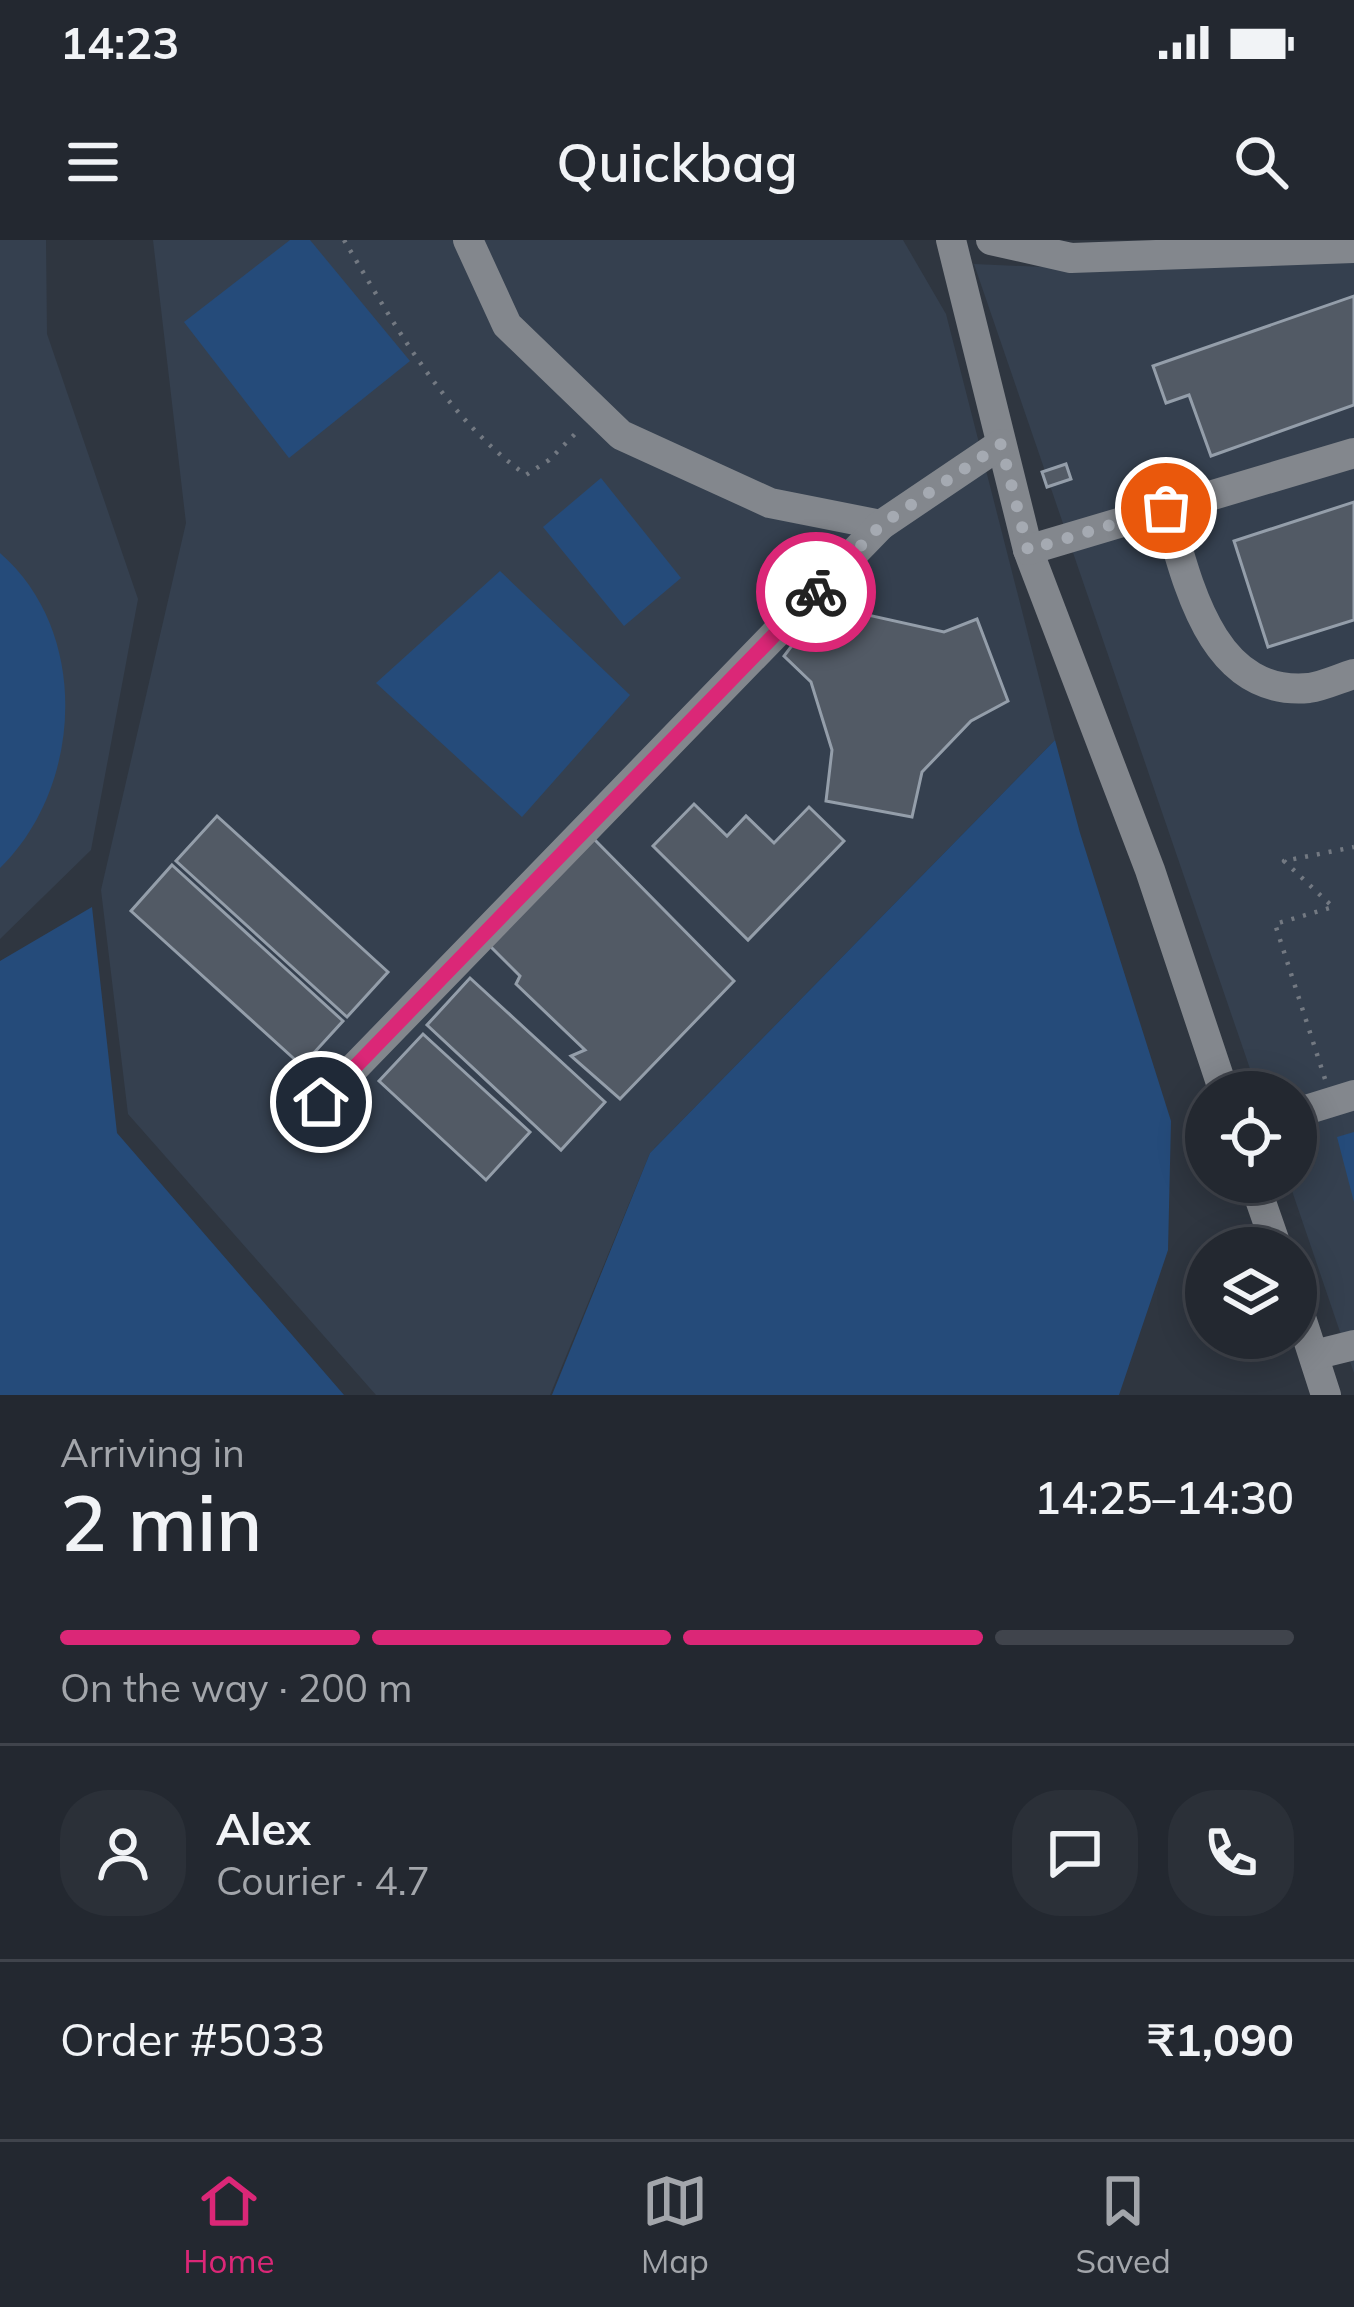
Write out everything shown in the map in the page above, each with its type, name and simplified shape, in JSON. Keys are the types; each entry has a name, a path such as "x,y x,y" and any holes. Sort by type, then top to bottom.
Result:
{"street":[{"path":"468,240 507,325 621,435 770,503 881,525"},
{"path":"951,240 1028,550 1150,870 1217,1071"},
{"path":"991,240 1071,258 1354,248"},
{"path":"321,1102 881,525 1001,444"},
{"path":"1028,550 1354,453"},
{"path":"1166,508 1190,592 1219,650 1259,680 1308,688 1354,674"},
{"path":"1317,1354 1354,1345"},
{"path":"1315,1359 1326,1395"}],"path":[{"path":"344,240 440,391 499,456 526,475 549,460 597,412"},
{"path":"1343,1099 1275,925 1333,907 1284,861 1354,847"}],"shaded area":[{"path":"0,240 46,240 47,334 138,599 91,850 0,939"},
{"path":"153,240 903,240 946,314 1055,740 650,1153 550,1395 376,1395 128,1114 101,890 186,523"},
{"path":"290,240 310,240 410,361 289,458 184,322"},
{"path":"1354,256 1354,1373 1317,1264 1317,1227 1304,1227 1296,1203 1317,1203 1317,1071 1251,1071 974,264 1087,269"},
{"path":"601,478 681,578 624,626 543,527"},
{"path":"0,553 30,586 50,624 62,666 65,710 60,754 48,796 28,834 0,868"},
{"path":"500,571 630,695 522,817 376,683"},
{"path":"1055,740 1171,1121 1168,1250 1119,1395 552,1395 650,1153"},
{"path":"92,907 117,1133 344,1395 0,1395 0,961"},
{"path":"1354,1132 1354,1202 1337,1137"}],"building":[{"path":"1354,296 1354,405 1211,456 1189,395 1166,403 1153,366"},
{"path":"1066,464 1071,479 1047,487 1042,472"},
{"path":"1354,502 1354,620 1268,647 1234,541"},
{"path":"837,586 863,614 944,632 977,619 1008,701 971,721 922,772 912,817 826,801 832,750 811,682 784,656"},
{"path":"694,804 727,836 746,816 774,843 809,807 844,841 748,940 653,846"},
{"path":"217,816 388,972 347,1017 176,861"},
{"path":"592,837 734,981 620,1099 571,1056 585,1050 516,984 520,976 487,943"},
{"path":"172,865 343,1021 302,1066 131,911"},
{"path":"470,978 605,1102 561,1150 427,1025"},
{"path":"423,1034 530,1132 486,1180 379,1081"}],"way so far":[{"path":"816,592 881,525 1001,444 1028,550 1166,508"}],"route":[{"path":"321,1102 816,592"}]}
